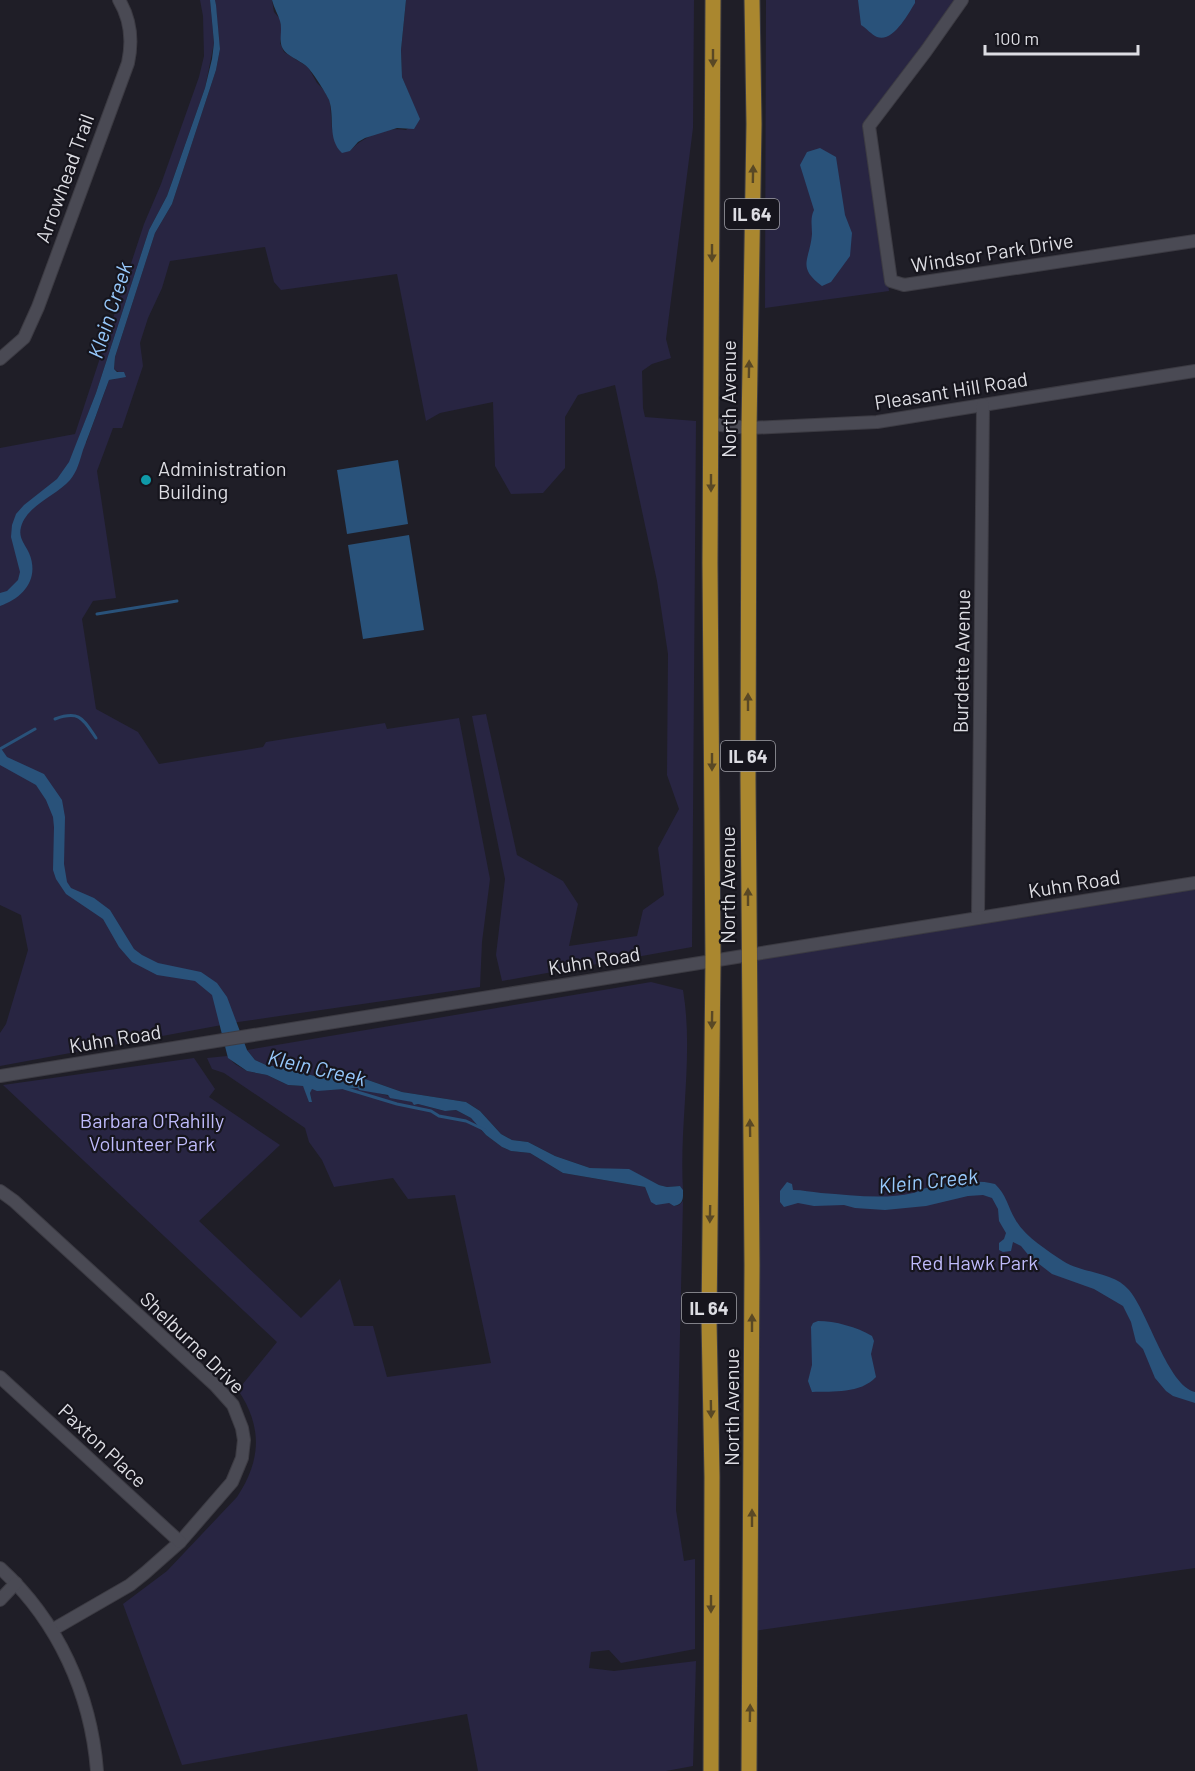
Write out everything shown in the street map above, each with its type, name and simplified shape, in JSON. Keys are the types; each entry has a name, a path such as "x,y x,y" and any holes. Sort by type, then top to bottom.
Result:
{"main road":[{"name":"North Avenue","path":"711,1771 712,1477 709,1320 713,961 711,424 713,0"},
{"name":"North Avenue","path":"749,1771 752,1265 748,955 749,428 754,124 752,0"}],"street":[{"name":"Arrowhead Trail","path":"0,359 24,338 38,307 128,63 130,33 128,21 119,0"},
{"name":"Windsor Park Drive","path":"962,0 869,126 891,281 904,285 1195,241"},
{"name":"Pleasant Hill Road","path":"711,424 749,428 877,422 1195,371"},
{"name":"Burdette Avenue","path":"978,918 983,405"},
{"name":"Kuhn Road","path":"0,1076 1195,883"},
{"name":"Shelburne Drive","path":"0,1191 14,1201 215,1385 239,1417 244,1440 242,1458 232,1482 180,1542 130,1585 52,1630"},
{"name":"Paxton Place","path":"0,1377 180,1542"},
{"path":"0,1568 40,1611 80,1687 90,1725 97,1771"},
{"path":"0,1600 16,1583"}],"green space":[{"path":"200,0 210,0 214,43 205,88 167,196 149,230 96,393 79,437 86,443 109,380 115,379 120,373 114,369 115,357 155,233 172,204 216,70 220,49 215,0 272,0 274,12 280,19 282,33 280,43 284,52 308,67 324,90 330,102 332,130 350,151 368,137 383,131 406,130 419,119 402,77 401,50 406,0 694,0 693,128 666,339 671,358 652,364 642,371 645,417 696,421 692,947 502,981 496,955 505,879 472,716 486,714 517,855 563,881 578,904 569,946 637,936 643,910 664,895 658,848 679,809 667,775 668,654 657,581 615,385 578,395 565,417 565,468 543,493 511,494 495,466 493,402 440,413 426,421 397,274 281,290 274,282 265,247 170,261 140,343 143,366 122,428 113,428 97,471 116,598 93,601 82,619 96,709 138,732 159,764 263,747 266,742 385,723 387,729 459,718 490,879 482,942 480,987 238,1022 0,1066 0,1033 6,1024 28,950 21,915 0,905 0,448 75,434 144,224 161,184 199,77 204,56 203,16"},
{"path":"766,0 955,0 864,127 889,291 765,308"},
{"name":"Red Hawk Park","path":"1195,884 1195,1568 754,1631 754,957"},
{"path":"651,982 683,990 687,1064 683,1190 680,1186 659,1185 629,1170 590,1168 555,1156 528,1142 512,1140 501,1134 480,1111 466,1102 402,1092 351,1074 318,1077 266,1065 255,1060 247,1050"},
{"name":"Barbara O'Rahilly Volunteer Park","path":"227,1056 247,1071 267,1075 288,1085 303,1086 312,1102 310,1093 312,1088 324,1090 359,1088 412,1102 415,1105 445,1111 456,1110 471,1118 486,1135 502,1147 511,1151 530,1153 563,1173 645,1187 651,1201 675,1206 683,1201 676,1510 684,1561 695,1559 695,1649 621,1663 609,1650 591,1652 589,1668 614,1671 696,1661 693,1766 666,1771 478,1771 467,1714 182,1765 123,1604 167,1571 237,1497 245,1484 251,1470 256,1444 252,1417 238,1390 277,1342 3,1085 194,1058 215,1089 209,1097 280,1145 199,1221 301,1318 340,1279 354,1326 373,1326 387,1377 491,1363 455,1195 408,1199 393,1178 334,1187 322,1160 309,1142 305,1128 224,1073 212,1069 207,1058"}],"water":[{"path":"210,0 215,0 220,49 216,70 172,204 155,233 115,357 114,369 117,372 124,372 126,377 109,380 72,477 24,519 20,534 32,562 31,579 22,593 0,606 0,593 7,591 18,580 20,572 11,537 16,514 57,479 69,462 96,393 149,230 167,196 205,88 214,43"},
{"path":"272,0 406,0 401,50 402,77 420,119 414,129 397,128 365,138 350,151 342,153 334,141 331,107 325,92 308,67 283,49 281,25"},
{"path":"858,0 915,0 915,3 894,32 883,38 875,36 861,25"},
{"path":"820,148 836,157 845,215 852,233 850,256 831,282 822,286 809,274 806,263 811,243 814,210 800,165 807,152"},
{"path":"398,460 408,524 347,534 337,470"},
{"path":"409,535 424,630 363,639 348,545"},
{"path":"0,747 7,757 44,774 62,800 65,817 64,864 67,882 71,888 94,898 110,910 134,949 142,955 158,963 201,972 217,983 227,997 247,1050 255,1060 266,1065 318,1077 324,1073 327,1075 351,1074 402,1092 466,1102 480,1111 501,1134 512,1140 528,1142 555,1156 590,1168 629,1169 659,1185 680,1186 683,1190 681,1202 674,1206 669,1203 656,1205 651,1202 645,1187 563,1173 530,1153 511,1151 502,1147 486,1135 471,1118 456,1110 445,1111 414,1105 412,1102 358,1088 317,1091 312,1089 310,1093 312,1102 309,1102 303,1086 288,1085 267,1075 247,1071 228,1058 212,995 195,981 157,975 132,962 119,947 103,919 66,894 53,870 53,817 46,800 36,785 0,765"},
{"path":"970,1181 995,1184 1004,1196 1019,1226 1037,1243 1063,1261 1115,1279 1129,1290 1176,1377 1185,1387 1195,1392 1195,1403 1173,1396 1155,1378 1143,1349 1136,1342 1131,1322 1123,1306 1094,1289 1052,1274 1030,1257 1021,1246 1013,1242 1011,1251 999,1250 999,1243 1004,1239 1006,1233 999,1221 998,1209 992,1198 983,1195 968,1196 926,1206 885,1210 798,1203 784,1207 780,1202 780,1191 787,1182 792,1184 793,1190 879,1197 913,1193 924,1188 950,1183"},
{"path":"818,1321 846,1325 872,1336 874,1341 871,1354 876,1377 854,1389 812,1392 808,1381 812,1365 811,1327"}],"waterway":[{"path":"97,614 177,601"},
{"path":"55,719 63,716 76,716 84,721 96,738"},
{"path":"0,749 35,729"},
{"name":"Klein Creek","path":"344,1088 397,1104 431,1111 439,1116 466,1121 485,1130"}],"place":[{"name":"Administration Building","path":"146,480"}]}
